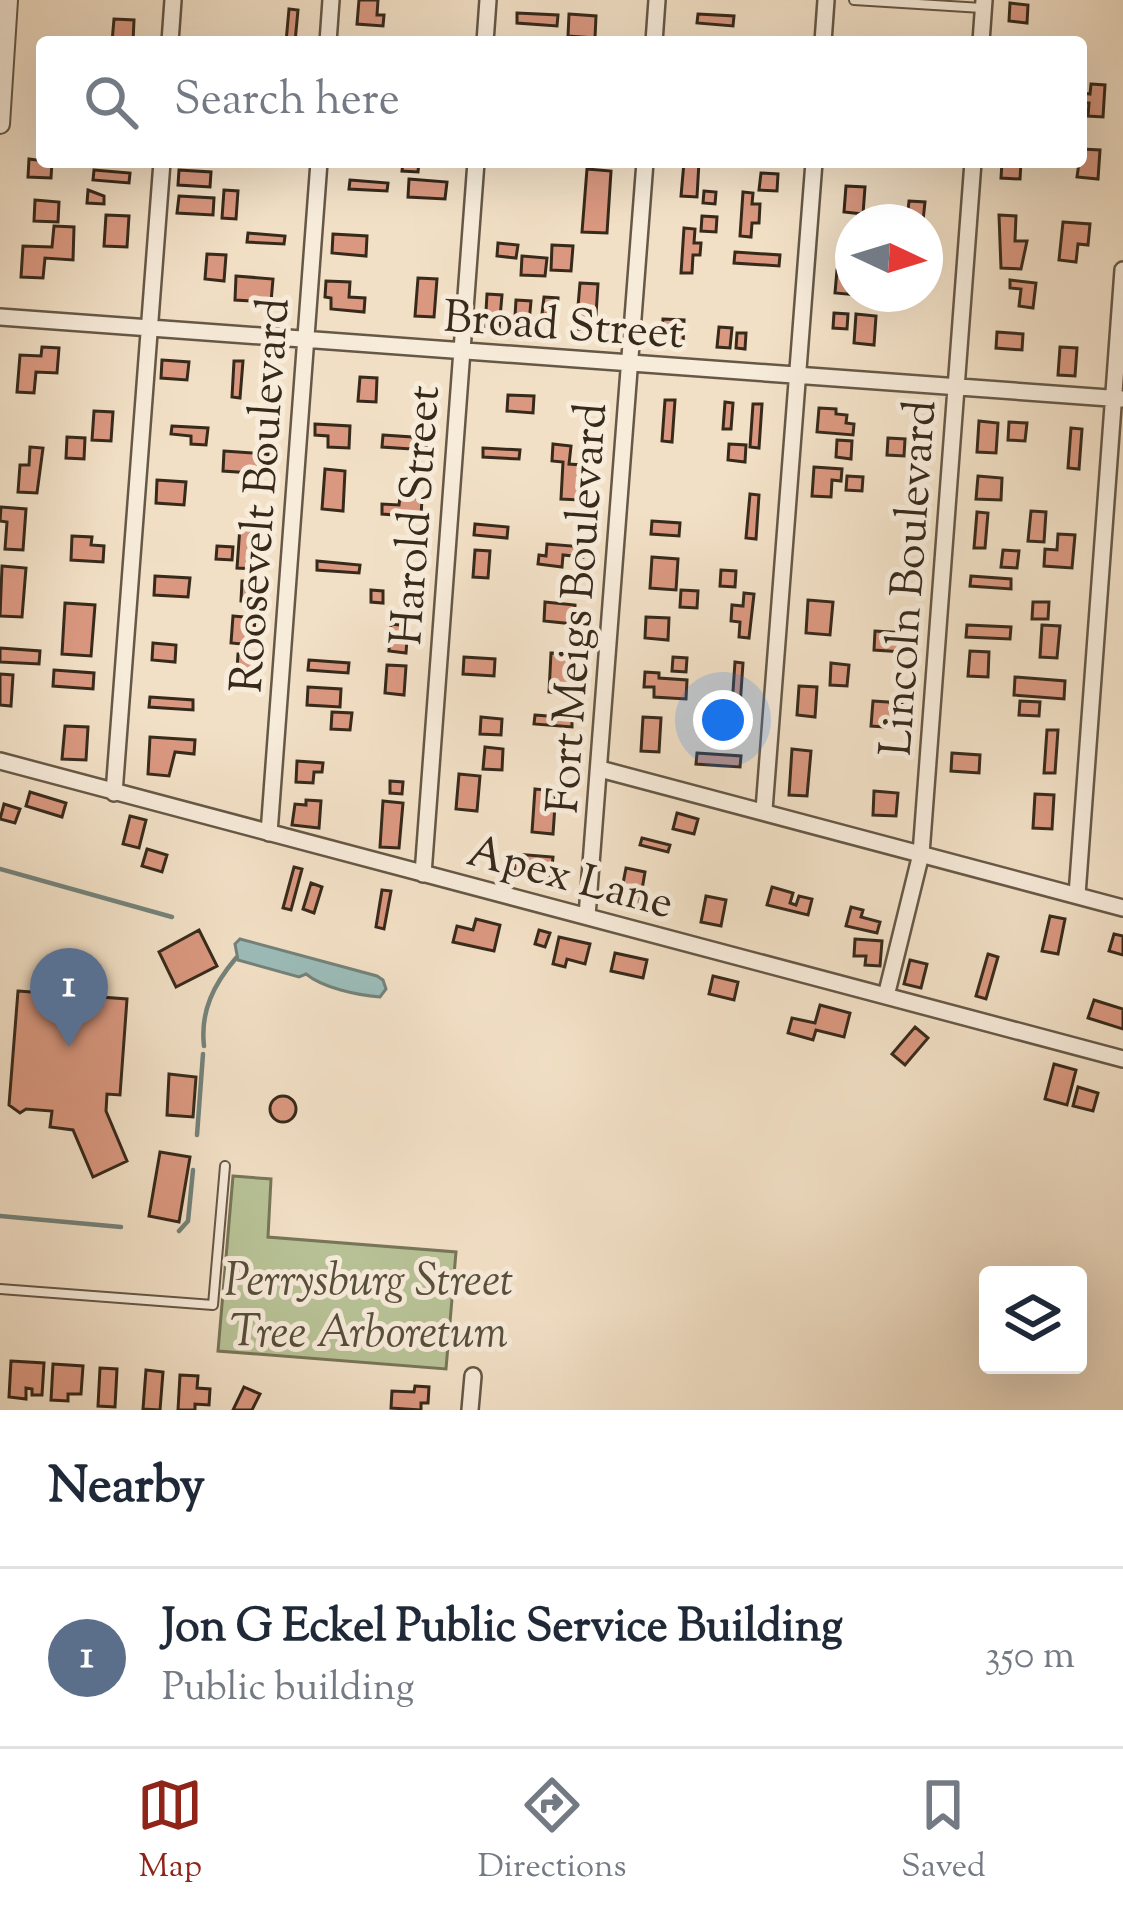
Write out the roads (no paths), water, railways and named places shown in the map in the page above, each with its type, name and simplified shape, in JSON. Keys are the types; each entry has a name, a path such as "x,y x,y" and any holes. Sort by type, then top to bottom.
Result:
{"street":[{"path":"0,124 8,0"},
{"path":"170,36 173,0"},
{"path":"328,36 331,0"},
{"path":"485,36 488,0"},
{"path":"654,36 657,0"},
{"path":"823,36 826,0"},
{"path":"981,36 984,4"},
{"path":"115,793 161,168"},
{"name":"Roosevelt Boulevard","path":"269,833 319,168"},
{"name":"Harold Street","path":"423,874 476,168"},
{"name":"Fort Meigs Boulevard","path":"586,916 645,168"},
{"path":"764,810 814,168"},
{"name":"Lincoln Boulevard","path":"886,996 921,854 973,168"},
{"path":"1077,895 1118,399 1123,271"},
{"name":"Broad Street","path":"0,317 1118,399"},
{"name":"Apex Lane","path":"0,761 1123,1059"},
{"path":"600,769 1123,908"},
{"path":"470,1410 472,1376"}],"lane":[{"path":"854,0 984,4"},
{"path":"0,1289 213,1305 225,1166"}],"water":[{"path":"240,939 377,976 386,989 380,997 361,995 306,974 299,977 238,960 235,944"}],"waterway":[{"path":"0,869 172,917"},
{"path":"204,1046 210,999 236,958"},
{"path":"197,1135 203,1054"},
{"path":"179,1231 188,1221 193,1170"},
{"path":"0,1216 121,1227"}],"place":[{"name":"Jon G Eckel Public Service Building","path":"69,1047"}],"park label":[{"name":"Perrysburg Street Tree Arboretum","path":"369,1304"}]}
